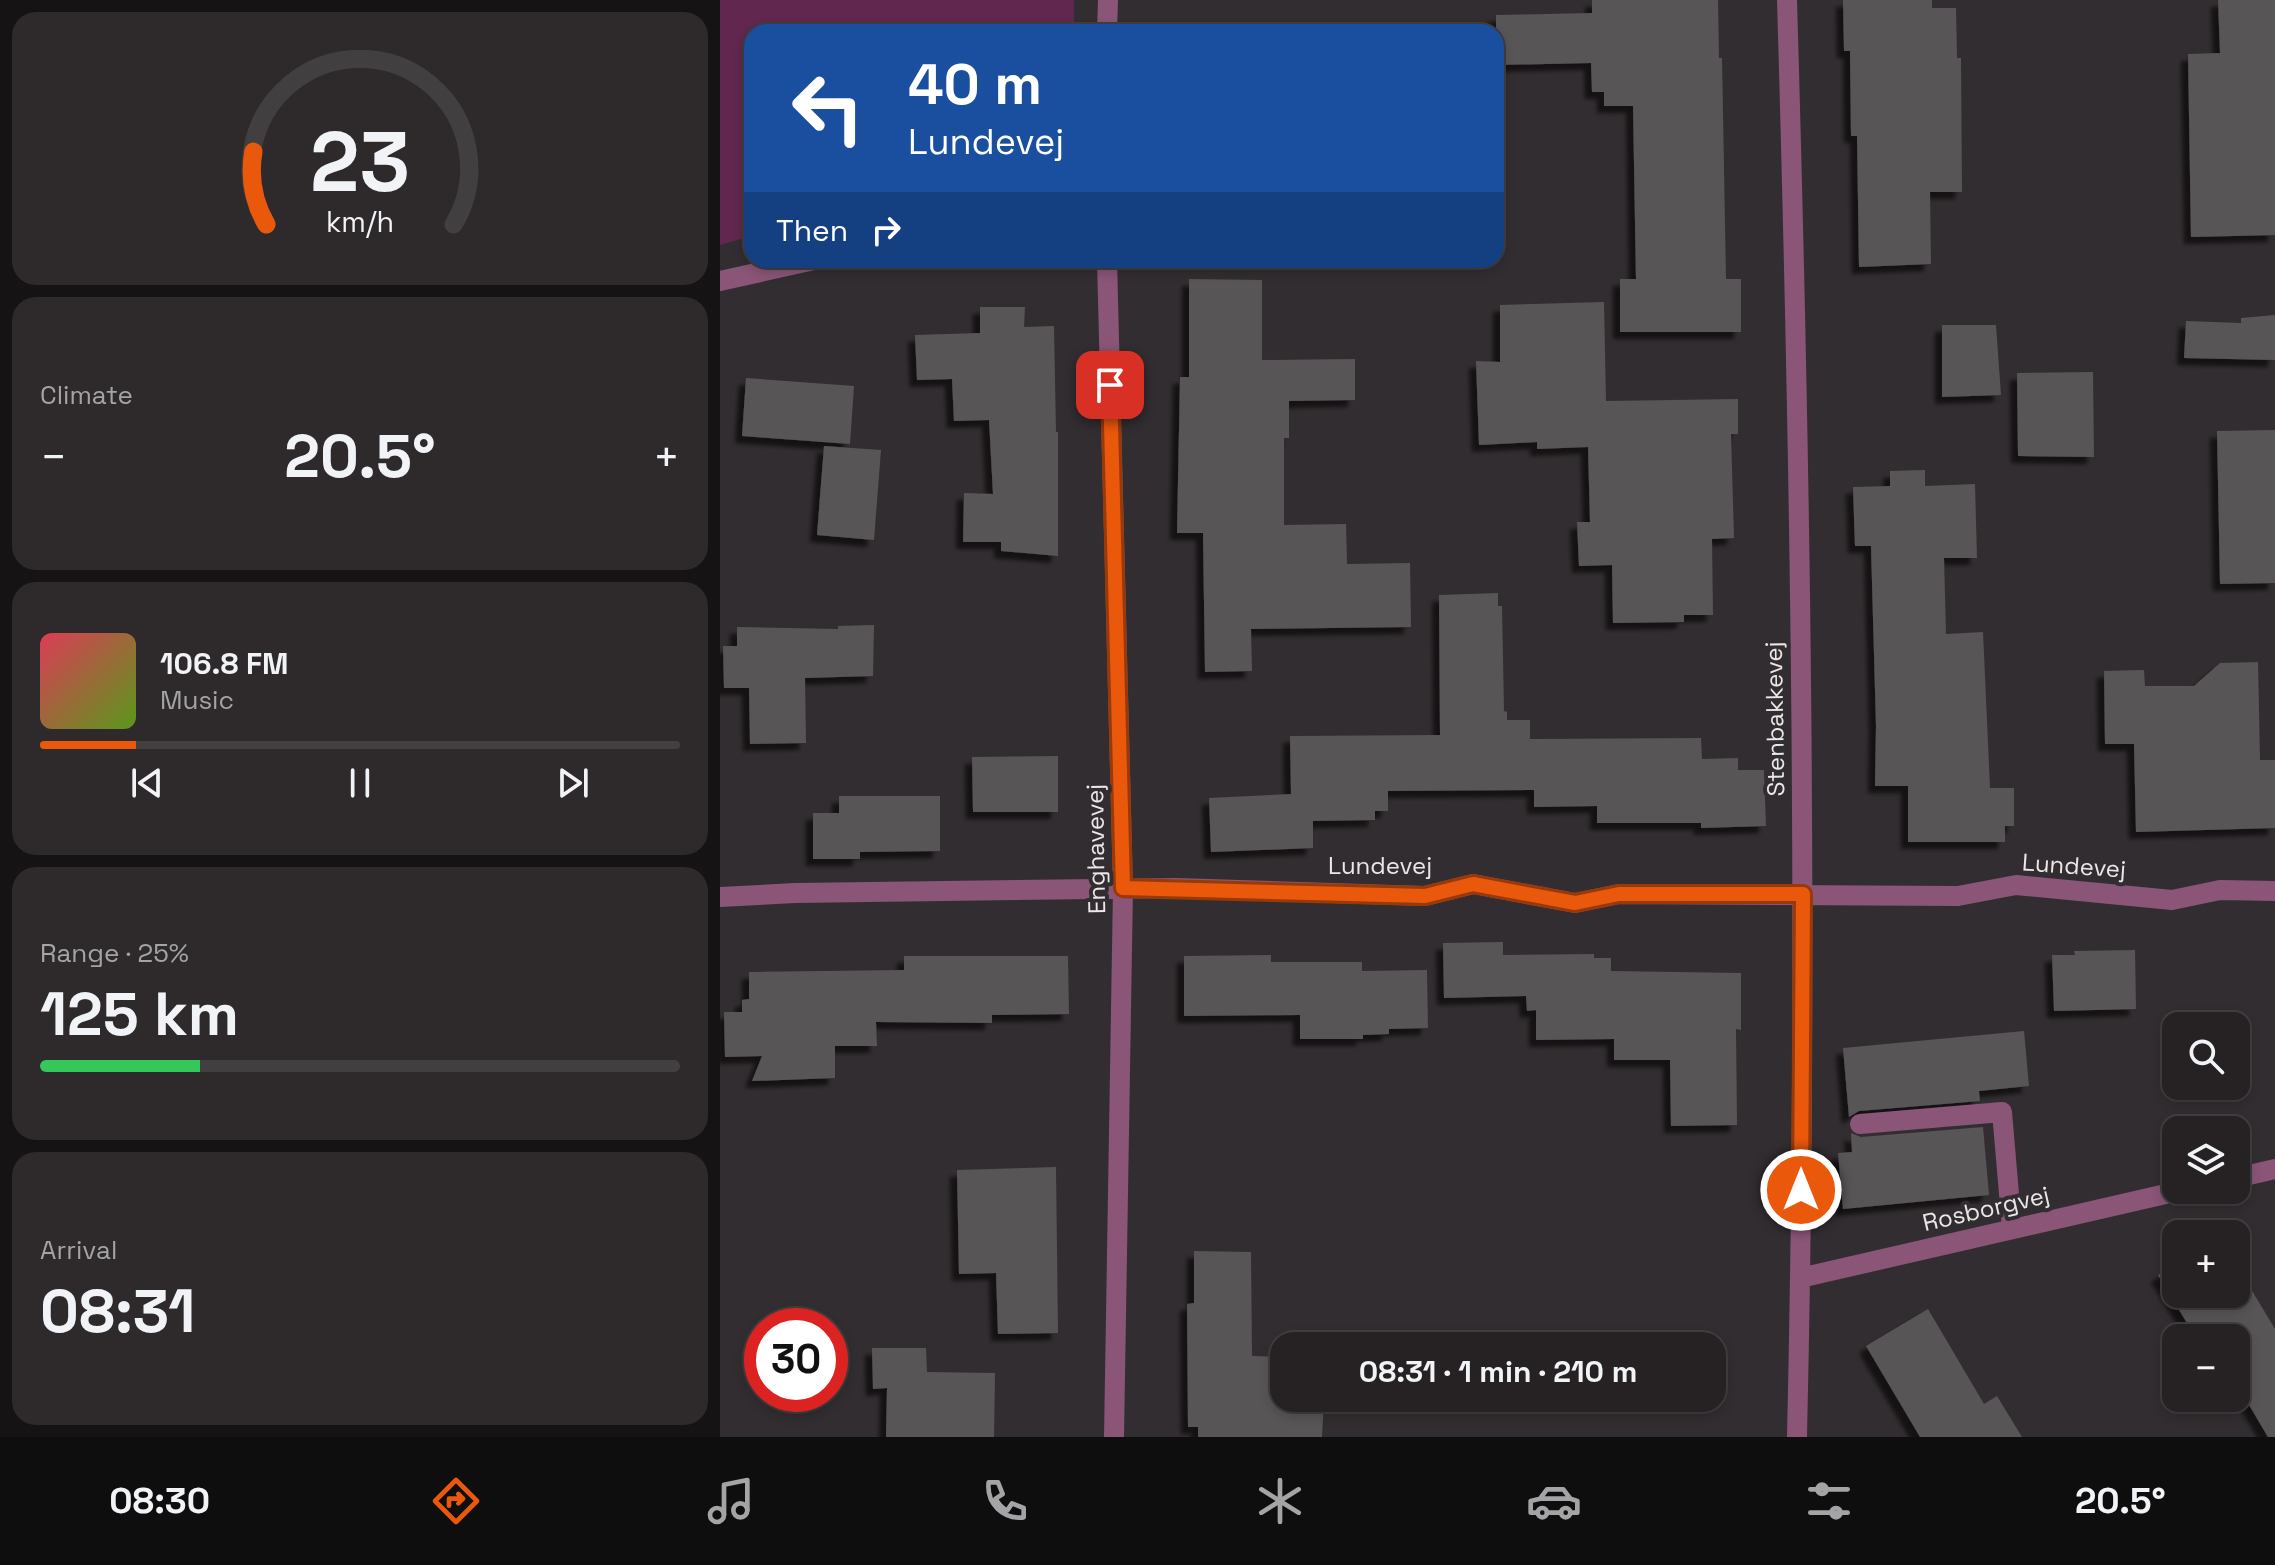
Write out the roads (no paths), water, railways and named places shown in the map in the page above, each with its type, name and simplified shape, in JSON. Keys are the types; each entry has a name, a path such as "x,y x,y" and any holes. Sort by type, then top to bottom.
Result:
{"street":[{"path":"1107,24 1108,0"},
{"name":"Stenbakkevej","path":"1787,0 1798,354 1803,894 1797,1437"},
{"path":"720,281 778,268"},
{"name":"Enghavevej","path":"1107,268 1123,888 1114,1437"},
{"name":"Lundevej","path":"720,897 1123,888 1425,896 1473,884 1575,903 1619,894 1958,896 2016,885 2172,900 2220,890 2275,891"},
{"path":"1860,1124 2002,1112 2012,1229"},
{"path":"2250,1175 2275,1169"},
{"name":"Rosborgvej","path":"1800,1278 2162,1195"}]}
